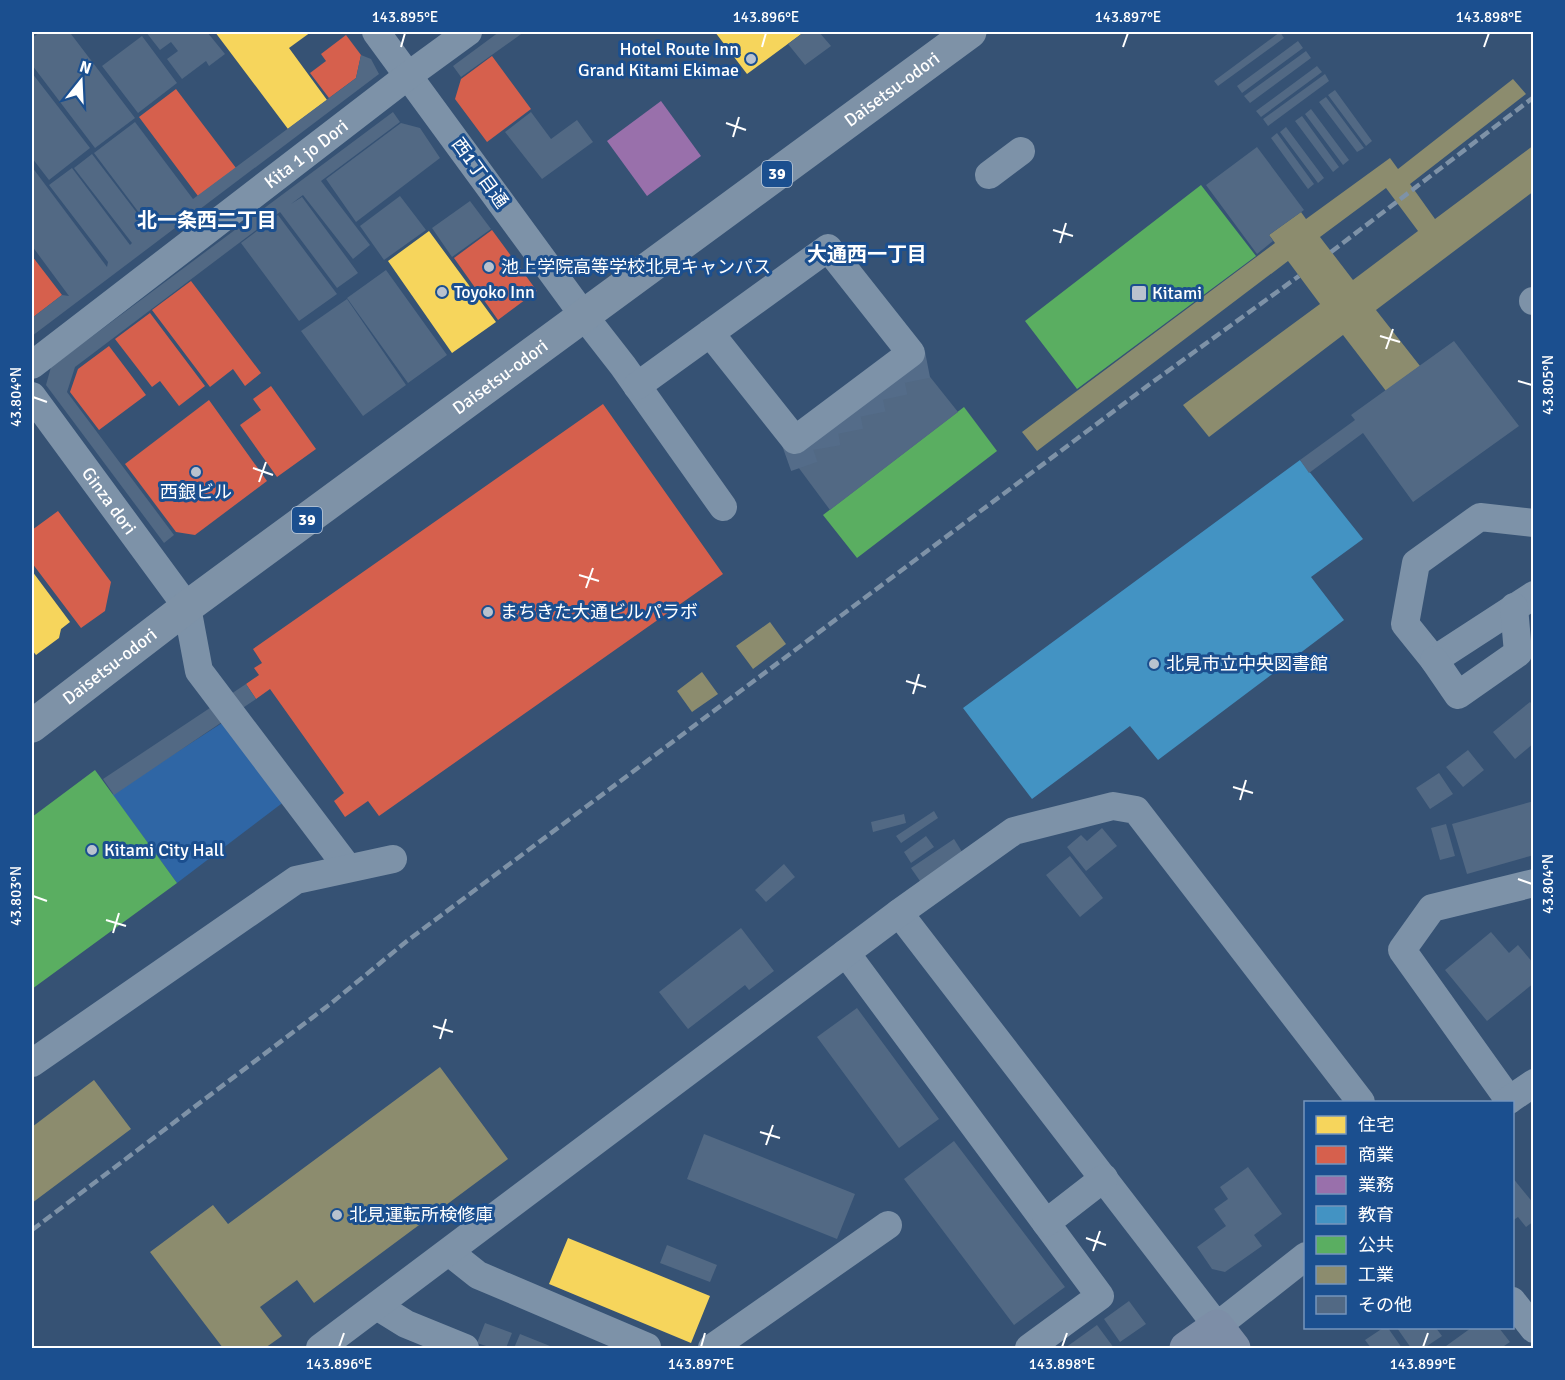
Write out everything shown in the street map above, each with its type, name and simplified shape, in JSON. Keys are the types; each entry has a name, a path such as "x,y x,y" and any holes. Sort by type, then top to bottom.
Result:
{"highway":[{"name":"Daisetsu-odori","path":"32,726 188,607 970,32"}],"main road":[{"path":"1186,1348 1225,1337"}],"street":[{"name":"西1丁目通","path":"376,32 637,386 723,507"},
{"name":"Kita 1 jo Dori","path":"32,365 468,32"},
{"path":"989,175 1021,152"},
{"path":"637,386 710,333 828,248 911,353 795,440 710,333"},
{"name":"Ginza dori","path":"32,396 188,607"},
{"path":"1524,601 1518,653 1458,695 1405,624 1416,562 1480,516 1533,523"},
{"path":"1434,660 1524,601"},
{"path":"188,607 199,671 348,868"},
{"path":"331,1346 377,1306 899,913 1014,831 1113,806 1136,810 1360,1101"},
{"path":"32,1063 296,880 393,859"},
{"path":"1522,1095 1402,950 1431,908 1533,883"},
{"path":"899,913 1225,1337 1304,1257"},
{"path":"846,953 1100,1296 1029,1348"},
{"path":"1046,1223 1104,1178"},
{"path":"712,1348 888,1225"},
{"path":"449,1252 478,1275 646,1347"},
{"path":"1514,1304 1533,1329"},
{"path":"377,1306 406,1324 465,1348"}],"shaded area":[{"path":"222,723 285,801 177,883 112,794"}],"building: 住宅":[{"path":"215,32 311,32 289,48 327,100 288,129"},
{"name":"Hotel Route Inn Grand Kitami Ekimae","path":"715,32 804,32 747,74"},
{"name":"Toyoko Inn","path":"429,231 496,322 452,353 388,261"},
{"path":"32,571 70,622 61,629 59,638 36,655 32,650"},
{"path":"568,1238 710,1296 691,1343 549,1284"}],"building: 商業":[{"path":"346,35 361,55 356,78 329,98 310,73 326,61 321,54"},
{"path":"492,56 531,109 487,142 455,99 461,79"},
{"path":"176,89 236,168 198,196 139,117"},
{"path":"492,230 537,291 498,320 454,258"},
{"path":"32,256 62,295 32,318"},
{"path":"191,281 261,373 245,386 233,369 210,387 152,310"},
{"path":"150,313 205,386 179,406 160,381 152,387 115,339"},
{"path":"109,346 146,395 99,430 70,392 78,369"},
{"path":"271,386 316,449 277,477 240,425 261,410 253,399"},
{"name":"西銀ビル","path":"209,400 267,481 195,535 176,532 125,464"},
{"name":"まちきた大通ビルパラボ","path":"603,404 723,574 379,816 368,801 345,817 334,801 344,793 270,689 256,699 246,684 259,675 254,668 262,663 253,649"},
{"path":"58,511 111,582 105,611 81,628 32,563 32,530"}],"building: 業務":[{"path":"661,101 701,156 647,196 607,141"}],"building: 教育":[{"name":"北見市立中央図書館","path":"1300,460 1363,539 1311,577 1344,620 1158,760 1130,726 1032,799 963,708"}],"building: 公共":[{"path":"1201,185 1256,256 1077,389 1025,321"},
{"path":"964,407 997,451 857,558 823,515"},
{"name":"Kitami City Hall","path":"95,770 177,883 32,989 32,817"}],"building: 工業":[{"path":"1513,79 1526,94 1410,184 1435,219 1534,145 1534,191 1376,310 1420,366 1386,391 1343,335 1209,437 1183,405 1320,304 1288,261 1037,451 1022,432 1275,243 1269,235 1301,212 1306,219 1390,158 1398,169","holes":["1386,188 1418,231 1353,280 1320,237"]},
{"path":"770,622 786,644 753,669 736,646"},
{"path":"702,672 718,694 692,712 677,691"},
{"name":"北見運転所検修庫","path":"440,1067 508,1159 314,1303 297,1280 260,1307 282,1336 265,1348 223,1348 150,1252 213,1205 228,1224"},
{"path":"94,1080 131,1129 32,1203 32,1127"}],"building: その他":[{"path":"40,32 74,32 71,34 135,118 95,148 32,65 32,38"},
{"path":"146,32 207,32 225,54 209,66 206,61 182,79 167,59 178,51 171,42 160,50"},
{"path":"499,32 524,32 461,77 453,66"},
{"path":"804,32 819,32 831,46 805,65 788,44"},
{"path":"1280,32 1284,38 1218,86 1214,81"},
{"path":"142,36 177,83 138,113 102,66"},
{"path":"1298,41 1303,48 1242,93 1237,86"},
{"path":"1306,51 1311,58 1250,103 1244,96"},
{"path":"361,55 371,59 379,74 32,336 32,318 62,295 69,296 32,246 32,167 107,267 108,262 49,185 72,168 130,245 132,243 74,168 92,154 152,230 94,153 135,122 193,199 356,78"},
{"path":"1317,66 1322,72 1261,117 1256,111"},
{"path":"32,73 90,148 49,180 32,158"},
{"path":"1325,74 1329,81 1268,126 1263,119"},
{"path":"1335,90 1372,141 1366,146 1328,95"},
{"path":"1326,97 1364,148 1357,152 1319,102"},
{"path":"1311,109 1349,160 1343,165 1305,114"},
{"path":"393,112 400,122 321,181 370,245 353,259 303,195 291,204 302,197 358,273 337,288 280,212 75,367 67,392 174,535 164,543 46,385 51,367"},
{"path":"531,112 551,139 577,120 593,142 542,179 505,132"},
{"path":"1302,116 1339,167 1333,172 1295,121"},
{"path":"401,123 420,128 440,158 356,222 326,179"},
{"path":"1286,127 1324,178 1318,183 1280,132"},
{"path":"1277,133 1314,184 1308,189 1271,138"},
{"path":"1257,147 1304,210 1269,235 1273,241 1257,254 1206,185"},
{"path":"400,196 426,230 384,260 360,226"},
{"path":"470,201 491,229 452,257 432,228"},
{"path":"278,215 337,294 299,321 241,243"},
{"path":"386,270 447,355 408,383 347,298"},
{"path":"347,299 406,385 363,416 301,331"},
{"path":"1454,341 1519,426 1413,502 1363,433 1309,473 1300,460 1355,420 1351,415"},
{"path":"911,353 958,412 830,510 784,448"},
{"path":"246,684 256,699 114,795 103,779"},
{"path":"1530,702 1534,706 1534,743 1515,759 1493,732"},
{"path":"1468,750 1484,770 1463,787 1446,767"},
{"path":"1439,773 1453,794 1430,809 1416,788"},
{"path":"1534,801 1534,855 1467,874 1452,824"},
{"path":"934,811 938,818 901,843 896,836"},
{"path":"904,814 906,823 873,832 871,822"},
{"path":"1446,824 1455,856 1440,860 1431,828"},
{"path":"1102,828 1117,846 1086,871 1067,847 1081,835 1087,841"},
{"path":"926,836 934,847 911,863 904,852"},
{"path":"954,839 964,855 922,884 911,868"},
{"path":"1070,856 1103,898 1080,917 1046,875"},
{"path":"784,864 795,877 766,902 755,890"},
{"path":"741,928 774,971 749,990 745,985 688,1029 659,992"},
{"path":"1491,932 1509,953 1518,945 1534,964 1534,983 1487,1021 1445,970"},
{"path":"857,1008 939,1119 899,1148 817,1037"},
{"path":"704,1134 855,1194 837,1239 687,1179"},
{"path":"954,1141 1065,1287 1014,1325 904,1179"},
{"path":"1248,1167 1282,1214 1254,1235 1262,1246 1225,1272 1212,1269 1197,1247 1226,1226 1214,1209 1228,1199 1220,1187"},
{"path":"1514,1179 1534,1204 1534,1221 1526,1227 1518,1217 1514,1220"},
{"path":"667,1245 717,1265 710,1282 660,1263"},
{"path":"1129,1301 1146,1324 1120,1342 1104,1319"},
{"path":"485,1323 512,1333 506,1348 492,1348 477,1343"},
{"path":"1097,1325 1114,1348 1065,1348"},
{"path":"1382,1329 1389,1329 1402,1348 1371,1348 1365,1340"},
{"path":"1398,1329 1437,1329 1442,1336 1424,1348 1411,1348"},
{"path":"1470,1329 1500,1329 1510,1342 1501,1348 1447,1348 1446,1346"},
{"path":"520,1334 555,1348 514,1348"}],"tunnel":[{"path":"911,353 919,394"},
{"path":"888,370 896,409"},
{"path":"866,387 874,425"},
{"path":"844,404 851,440"},
{"path":"822,420 828,456"},
{"path":"795,440 806,471"}],"railway":[{"path":"1331,252 1534,97"},
{"path":"32,1230 329,1005 407,941 1150,384 1299,276"}],"place":[{"name":"Hotel Route Inn Grand Kitami Ekimae","path":"751,59"},
{"name":"池上学院高等学校北見キャンパス","path":"489,267"},
{"name":"Toyoko Inn","path":"442,292"},
{"name":"Kitami","path":"1139,293"},
{"name":"西銀ビル","path":"196,472"},
{"name":"まちきた大通ビルパラボ","path":"488,612"},
{"name":"北見市立中央図書館","path":"1154,664"},
{"name":"Kitami City Hall","path":"92,850"},
{"name":"北見運転所検修庫","path":"337,1215"}],"district":[{"name":"北一条西二丁目","path":"207,220"},
{"name":"大通西一丁目","path":"867,254"}]}
